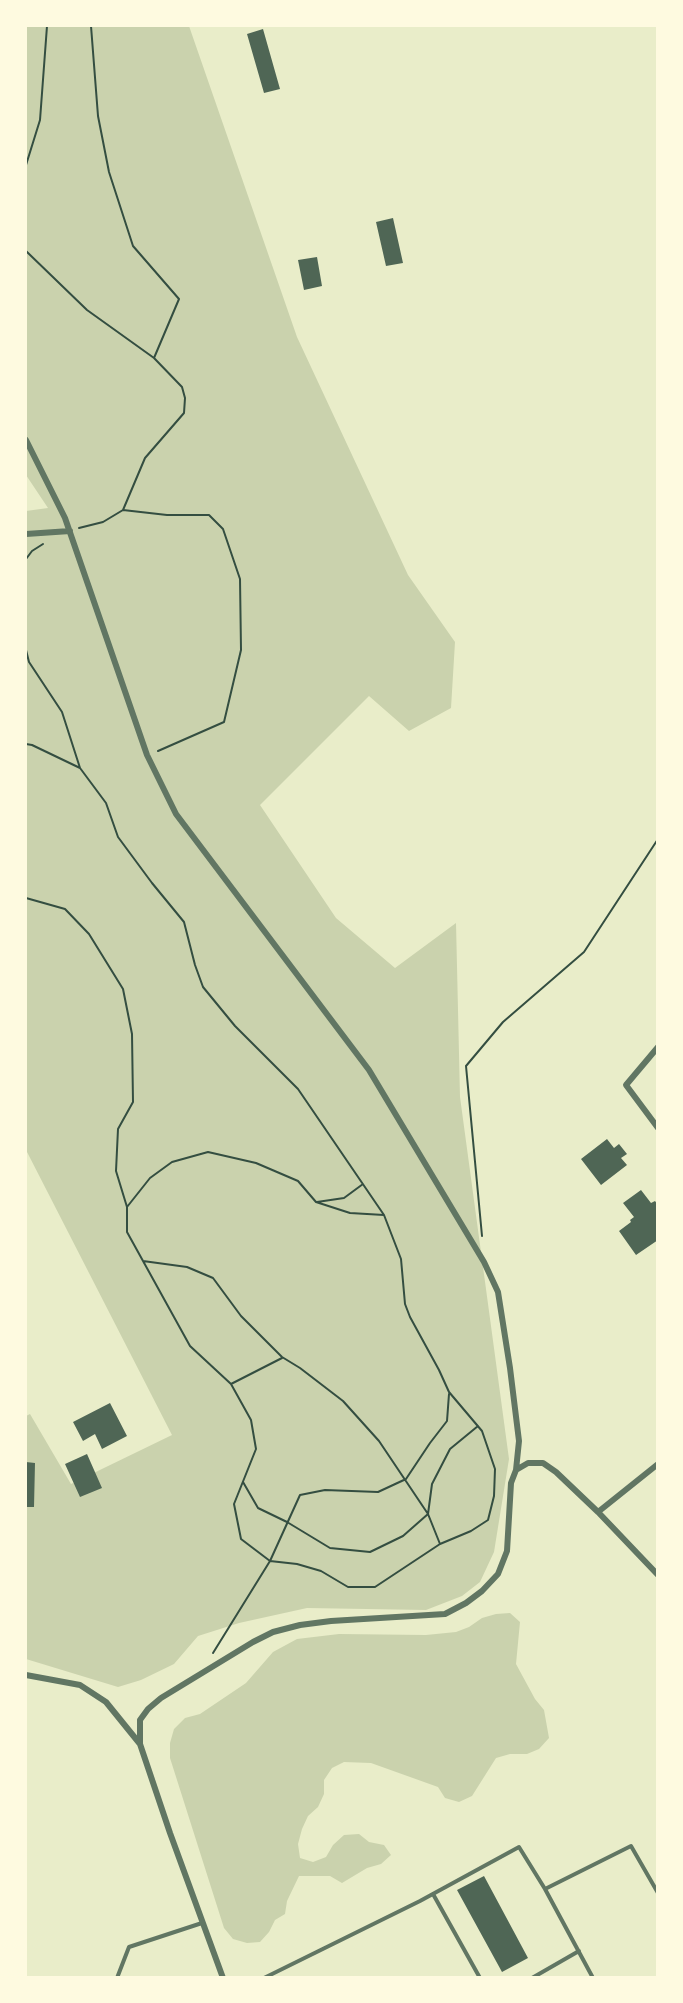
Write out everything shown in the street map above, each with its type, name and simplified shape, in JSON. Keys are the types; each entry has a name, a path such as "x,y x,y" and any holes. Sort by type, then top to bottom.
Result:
{"street":[{"path":"26,440 69,531 147,755 176,814 369,1070 484,1262 498,1292 510,1368 519,1441 516,1470 511,1483 507,1551 498,1574 482,1591 445,1614 331,1621 300,1625 273,1632 161,1698 148,1709 140,1720 140,1744 223,1977"},
{"path":"26,534 69,531"},
{"path":"657,1047 626,1085 657,1128"},
{"path":"516,1470 528,1463 543,1463 556,1472 598,1512 657,1575"},
{"path":"598,1512 657,1464"},
{"path":"26,1676 80,1685 106,1702 140,1744"}],"lane":[{"path":"545,1889 631,1846 657,1893"},
{"path":"264,1977 332,1946 519,1847 545,1889 593,1977"},
{"path":"433,1894 480,1977"},
{"path":"117,1977 129,1947 203,1922"},
{"path":"532,1977 579,1951"}],"path":[{"path":"26,165 40,120 47,26"},
{"path":"91,26 98,116 109,172 133,246 179,299 154,358"},
{"path":"26,251 87,310 154,358 182,387 185,398 184,413 145,458 123,510 103,522 69,531"},
{"path":"123,510 167,515 209,515 223,529 240,579 241,650 224,722 147,755"},
{"path":"26,560 32,551 49,540"},
{"path":"26,650 29,662 62,712 80,768 106,803 118,837 184,922 203,987 235,1026 298,1089 384,1215 400,1259 405,1304 410,1317 440,1370 449,1392 482,1431 495,1469 494,1496 488,1520 471,1531 440,1544 375,1587 348,1587 321,1571 297,1564 270,1561 241,1539 234,1504 256,1449 251,1420 231,1384 190,1346 127,1232 127,1207 116,1172 118,1129 134,1102 132,1034 123,989 89,934 65,909 26,898"},
{"path":"26,744 80,768"},
{"path":"482,1239 466,1066 503,1022 584,952 657,839"},
{"path":"127,1207 150,1178 172,1162 208,1152 255,1163 298,1181 316,1202 350,1213 384,1215"},
{"path":"316,1202 344,1198 363,1184"},
{"path":"142,1261 188,1267 213,1278 241,1316 282,1358 300,1368 343,1401 378,1441 406,1479 428,1514 440,1544"},
{"path":"231,1384 282,1358"},
{"path":"213,1654 270,1561 300,1496 325,1490 378,1492 406,1479 447,1421 449,1392"},
{"path":"243,1482 258,1508 287,1522 330,1548 370,1552 403,1536 428,1514 432,1484 450,1449 478,1426"}],"green space":[{"path":"26,26 189,26 297,337 408,575 455,642 451,708 409,731 369,696 260,805 336,918 395,968 456,923 460,1097 509,1459 494,1552 480,1582 462,1596 426,1610 307,1608 239,1623 198,1636 174,1664 141,1680 118,1687 26,1659 26,1416 30,1414 71,1484 172,1435 26,1150 26,511 48,508 26,475"},
{"path":"510,1613 520,1622 516,1664 535,1699 544,1710 549,1738 539,1749 527,1754 510,1754 496,1758 472,1796 459,1802 445,1798 438,1787 371,1763 344,1762 332,1768 324,1780 324,1794 318,1807 308,1816 302,1829 298,1844 300,1858 313,1862 326,1857 333,1845 344,1835 359,1834 369,1842 384,1845 391,1855 381,1864 367,1868 342,1883 330,1876 299,1876 287,1901 285,1914 275,1920 269,1932 260,1942 247,1943 233,1939 224,1928 170,1758 170,1743 174,1729 185,1718 200,1714 246,1683 273,1652 297,1639 339,1634 426,1635 456,1632 482,1618"}],"building":[{"path":"263,29 280,89 264,93 247,34"},
{"path":"393,218 403,263 386,266 376,222"},
{"path":"317,257 322,286 304,290 298,260"},
{"path":"607,1139 614,1148 619,1144 627,1154 621,1158 627,1165 601,1185 581,1159"},
{"path":"641,1190 651,1203 655,1201 658,1205 658,1240 636,1255 619,1231 634,1217 623,1203"},
{"path":"110,1403 127,1436 102,1449 95,1434 83,1441 73,1422"},
{"path":"87,1454 102,1488 80,1497 65,1464"},
{"path":"26,1462 35,1463 34,1507 26,1507"},
{"path":"484,1876 528,1958 502,1972 457,1890"}]}
